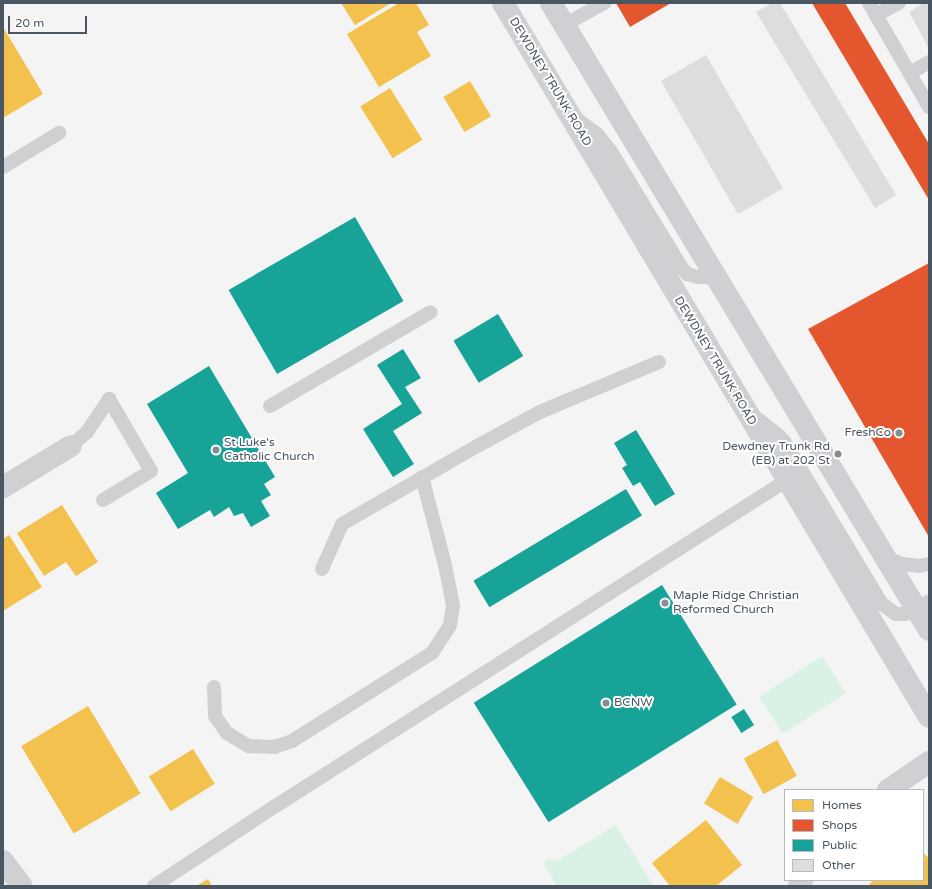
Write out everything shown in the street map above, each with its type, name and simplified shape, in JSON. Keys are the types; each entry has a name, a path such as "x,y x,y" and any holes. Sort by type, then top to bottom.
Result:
{"main road":[{"name":"DEWDNEY TRUNK ROAD","path":"503,3 929,718"},
{"path":"551,3 885,557 923,605 929,630"}],"street":[{"path":"3,487 71,446"},
{"path":"889,789 929,762"},
{"path":"3,860 22,886"}],"lane":[{"path":"564,25 604,3"},
{"path":"869,3 929,107"},
{"path":"876,15 899,3"},
{"path":"910,73 929,62"},
{"path":"567,111 604,141 682,268 688,274 698,277 716,277"},
{"path":"3,167 58,133"},
{"path":"270,406 431,312"},
{"path":"322,569 342,524 422,477 540,412 659,362"},
{"path":"71,446 87,432 109,399 150,471 103,500"},
{"path":"744,408 784,441 882,604 896,614 905,614 923,605"},
{"path":"214,687 216,716 227,733 249,746 274,747 292,741 432,653 450,625 452,605 445,565 422,477"},
{"path":"154,886 274,807 787,480"},
{"path":"885,557 902,564 918,566 929,564"}],"green space":[{"path":"822,656 846,693 783,734 759,697"},
{"path":"616,825 653,886 557,886 543,863 549,859 555,862"}],"building: Homes":[{"path":"341,3 391,3 355,25"},
{"path":"399,3 416,3 429,25 417,32 431,56 379,87 347,34"},
{"path":"3,27 43,94 3,118"},
{"path":"470,81 491,116 465,132 443,97"},
{"path":"390,88 422,140 393,158 360,107"},
{"path":"62,505 98,562 76,576 66,562 44,576 17,533"},
{"path":"9,535 42,587 3,611 3,539"},
{"path":"88,706 141,793 74,834 21,746"},
{"path":"777,740 797,776 764,794 744,758"},
{"path":"193,749 215,784 171,811 149,777"},
{"path":"720,777 753,797 737,824 704,804"},
{"path":"706,820 742,865 716,886 670,886 652,863"},
{"path":"924,854 929,858 929,886 868,886 872,881 924,881"},
{"path":"208,879 212,886 196,886"}],"building: Shops":[{"path":"616,3 671,3 630,27"},
{"path":"812,3 845,3 929,144 929,200"},
{"name":"FreshCo","path":"929,263 929,537 808,329"}],"building: Public":[{"path":"355,217 404,301 277,374 229,290"},
{"path":"498,314 523,356 479,383 453,341"},
{"path":"403,349 421,378 405,387 422,413 393,431 414,464 393,477 363,429 402,404 377,365"},
{"path":"209,366 275,477 264,484 271,495 261,501 270,516 251,527 243,513 234,516 229,507 214,517 210,510 178,529 156,493 188,473 147,404"},
{"path":"636,430 675,494 655,506 640,482 633,486 622,468 627,465 614,443"},
{"path":"626,489 642,516 489,607 473,581"},
{"name":"BCNW","path":"662,585 737,705 548,822 474,703"},
{"path":"744,709 754,725 741,733 731,717"}],"building: Other":[{"path":"772,3 780,3 896,195 875,208 756,12"},
{"path":"924,3 929,3 928,47 909,12"},
{"path":"706,55 783,188 738,214 661,81"}],"place":[{"name":"FreshCo","path":"899,433"},
{"name":"St Luke's Catholic Church","path":"216,450"},
{"name":"Dewdney Trunk Rd (EB) at 202 St","path":"838,454"},
{"name":"Maple Ridge Christian Reformed Church","path":"665,603"},
{"name":"BCNW","path":"606,703"}]}
